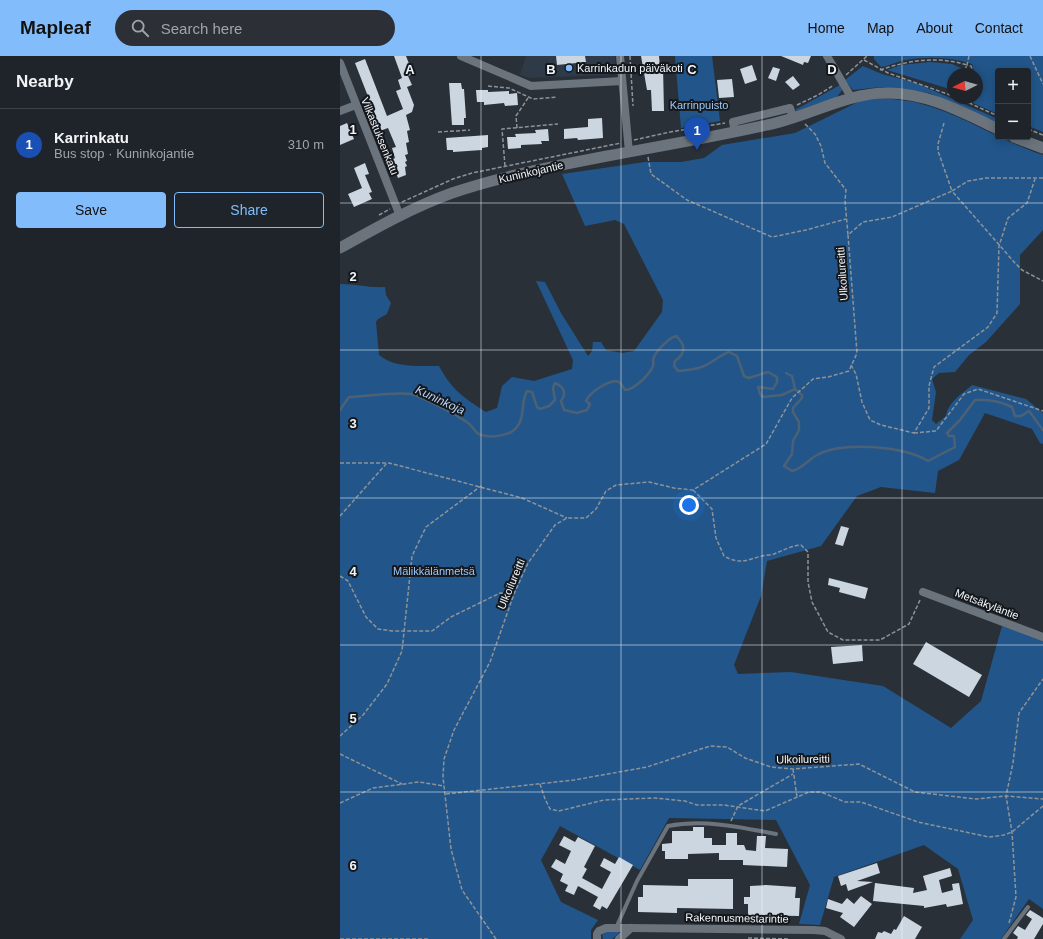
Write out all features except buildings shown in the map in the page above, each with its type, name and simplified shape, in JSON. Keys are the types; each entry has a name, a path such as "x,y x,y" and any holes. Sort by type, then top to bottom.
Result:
{"main road":[{"name":"Kuninkojantie","path":"340,248 400,216 450,194 476,185 536,170 629,152 792,113 851,97 886,93 927,98 995,128"},
{"path":"1022,140 1043,148"}],"street":[{"path":"461,56 531,86 622,81"},
{"path":"620,56 629,152"},
{"path":"827,56 851,97"},
{"name":"Vilkastuksenkatu","path":"340,63 400,216"},
{"path":"340,111 356,105"},
{"name":"Metsäkyläntie","path":"923,592 1043,637"},
{"name":"Rakennusmestarintie","path":"597,939 599,931 616,928 814,930 825,931 841,939"},
{"path":"619,939 631,928"}],"lane":[{"path":"616,928 637,881 668,826 685,823 729,826 776,834"},
{"path":"1004,939 1028,907"}],"path":[{"path":"630,56 634,111"},
{"path":"845,76 867,56"},
{"path":"966,68 969,56"},
{"path":"1030,56 1043,84"},
{"path":"864,60 880,70 947,94"},
{"path":"880,70 901,63 930,60 952,61 971,66 972,68"},
{"path":"792,113 838,82"},
{"path":"506,87 509,83"},
{"path":"488,86 506,87 528,98 557,97"},
{"path":"517,128 516,116 528,98"},
{"path":"971,104 995,115"},
{"path":"804,123 815,134 821,146 825,163 846,190 846,219 848,235"},
{"path":"944,123 938,144 938,151 952,191 999,246 1022,270 1043,281"},
{"path":"505,166 502,129 558,124"},
{"path":"635,133 636,140 670,132 734,127"},
{"path":"438,132 470,130"},
{"path":"1031,130 1043,135"},
{"path":"648,157 651,174 687,200 772,236 806,230 846,219"},
{"name":"Ulkoilureitti","path":"852,365 857,353 848,235 862,222 892,217 952,191 968,181 986,178 1043,178"},
{"path":"914,433 929,408 929,386 934,367 988,327 998,312 999,246 1008,218 1027,203 1035,179"},
{"path":"340,463 387,463 481,486 522,498 567,518 586,518 596,509 606,491 616,485 649,482 674,488 693,490 766,444 792,398 813,379 828,377 849,371 852,365"},
{"path":"852,365 856,374 862,402 870,420 881,425 914,433 936,431 964,394 978,389 1043,411"},
{"path":"340,516 387,463"},
{"path":"340,736 363,715 387,684 402,651 412,556 426,527 481,486"},
{"path":"693,490 712,509 716,538 724,556 736,562 751,560 761,556 774,554 793,546 801,545 808,552 808,582 812,602 828,632 843,640 880,640 909,624 923,592"},
{"name":"Ulkoilureitti","path":"496,939 462,890 451,849 443,777 444,759 454,730 490,662 514,594 528,562 555,525 567,518"},
{"path":"340,576 348,581 366,617 378,629 432,631 451,617 500,593 514,594"},
{"path":"1010,930 1008,924 1016,897 1012,832 1006,796 1013,763 1019,713 1043,679"},
{"name":"Ulkoilureitti","path":"446,794 574,780 646,767 710,746 727,747 745,758 771,767 793,769 859,764 915,792 976,799 1006,796 1043,799"},
{"path":"340,754 402,784"},
{"path":"793,769 797,797"},
{"path":"729,826 738,806 793,774"},
{"path":"340,803 373,788 419,782 444,786"},
{"path":"540,784 544,799 550,809 560,811 604,800 655,798 685,801 697,805 738,806 765,811 785,804 809,792 821,792 845,802 861,802 918,822 989,837 1004,835 1012,832 1043,806"},
{"path":"340,939 428,939"}],"shaded area":[{"name":"Karrinkadun päiväkoti","path":"526,56 615,56 615,69 608,75 531,78 520,75"}],"green space":[{"name":"Karrinpuisto","path":"675,56 712,56 720,121 681,128"},
{"path":"874,56 1043,56 1043,132 1031,127 1031,68 995,68 995,113 975,104 983,104 983,68 973,68 972,64 956,60 931,58 914,59 881,67 874,59"},
{"path":"930,62 952,64 961,68 947,68 947,88 887,70 901,65"},
{"path":"863,66 882,74 916,83 947,97 947,101 929,93 881,87 853,90 845,80"},
{"path":"840,85 842,90 837,97 796,111 795,110"},
{"name":"Mälikkälänmetsä","path":"885,98 914,102 934,108 966,121 995,135 995,140 1006,140 1043,155 1043,230 1020,255 1020,304 986,342 969,355 955,372 939,373 932,379 936,392 932,420 936,424 946,416 952,402 972,385 1026,399 1043,413 1043,444 1040,443 1032,429 985,413 959,460 938,471 935,493 881,487 857,496 821,546 767,561 761,596 734,665 738,674 791,672 883,686 951,728 981,701 1002,626 1043,640 1043,909 1029,899 1001,939 960,939 973,920 958,869 924,845 834,877 820,925 799,924 810,885 776,820 669,818 640,870 560,826 541,860 561,902 598,920 591,930 591,939 340,939 340,284 385,287 386,295 391,303 387,314 378,319 376,322 379,355 392,362 400,364 439,366 459,393 486,412 497,408 502,386 512,377 534,381 572,369 573,360 536,281 545,282 561,313 588,356 592,351 593,342 601,342 606,350 622,353 634,351 662,312 663,300 624,224 615,220 585,226 562,174 645,162 681,162 704,158 722,145 795,133 860,101"},
{"path":"954,104 964,104 995,118 995,122"},
{"path":"606,932 619,933 612,939 603,939 602,935"}],"waterway":[{"name":"Kuninkoja","path":"340,410 349,397 411,394 431,402 457,416 470,425 479,434 485,436 505,435 513,431 519,424 527,391 532,392 537,407 540,409 549,406 555,400 553,388 555,383 561,386 564,390 564,395 561,401 564,410 577,413 587,410 590,404 586,401 588,398 595,390 605,384 615,381 619,382 625,390 637,385 651,369 653,365 653,358 658,351 676,336 683,346 683,352 675,361 674,366 678,371 691,370 701,367 729,352 737,356 744,376 749,378 768,372 777,377 777,382 773,389 758,387 760,394 763,397 782,395 795,389 802,395 802,398 793,408 793,412 799,422 799,430 793,441 792,454 784,466 792,471 799,468 817,455 842,448 873,447 889,449 918,456 928,461 955,447 954,436 949,436 947,433 960,420 975,400 989,400 1007,405 1012,407 1015,416 1021,416 1029,411 1043,430"},
{"path":"786,373 792,376 795,389"}],"place":[{"name":"Karrinkadun päiväkoti","path":"569,68"},
{"name":"Karrinkatu","path":"697,150"}]}
